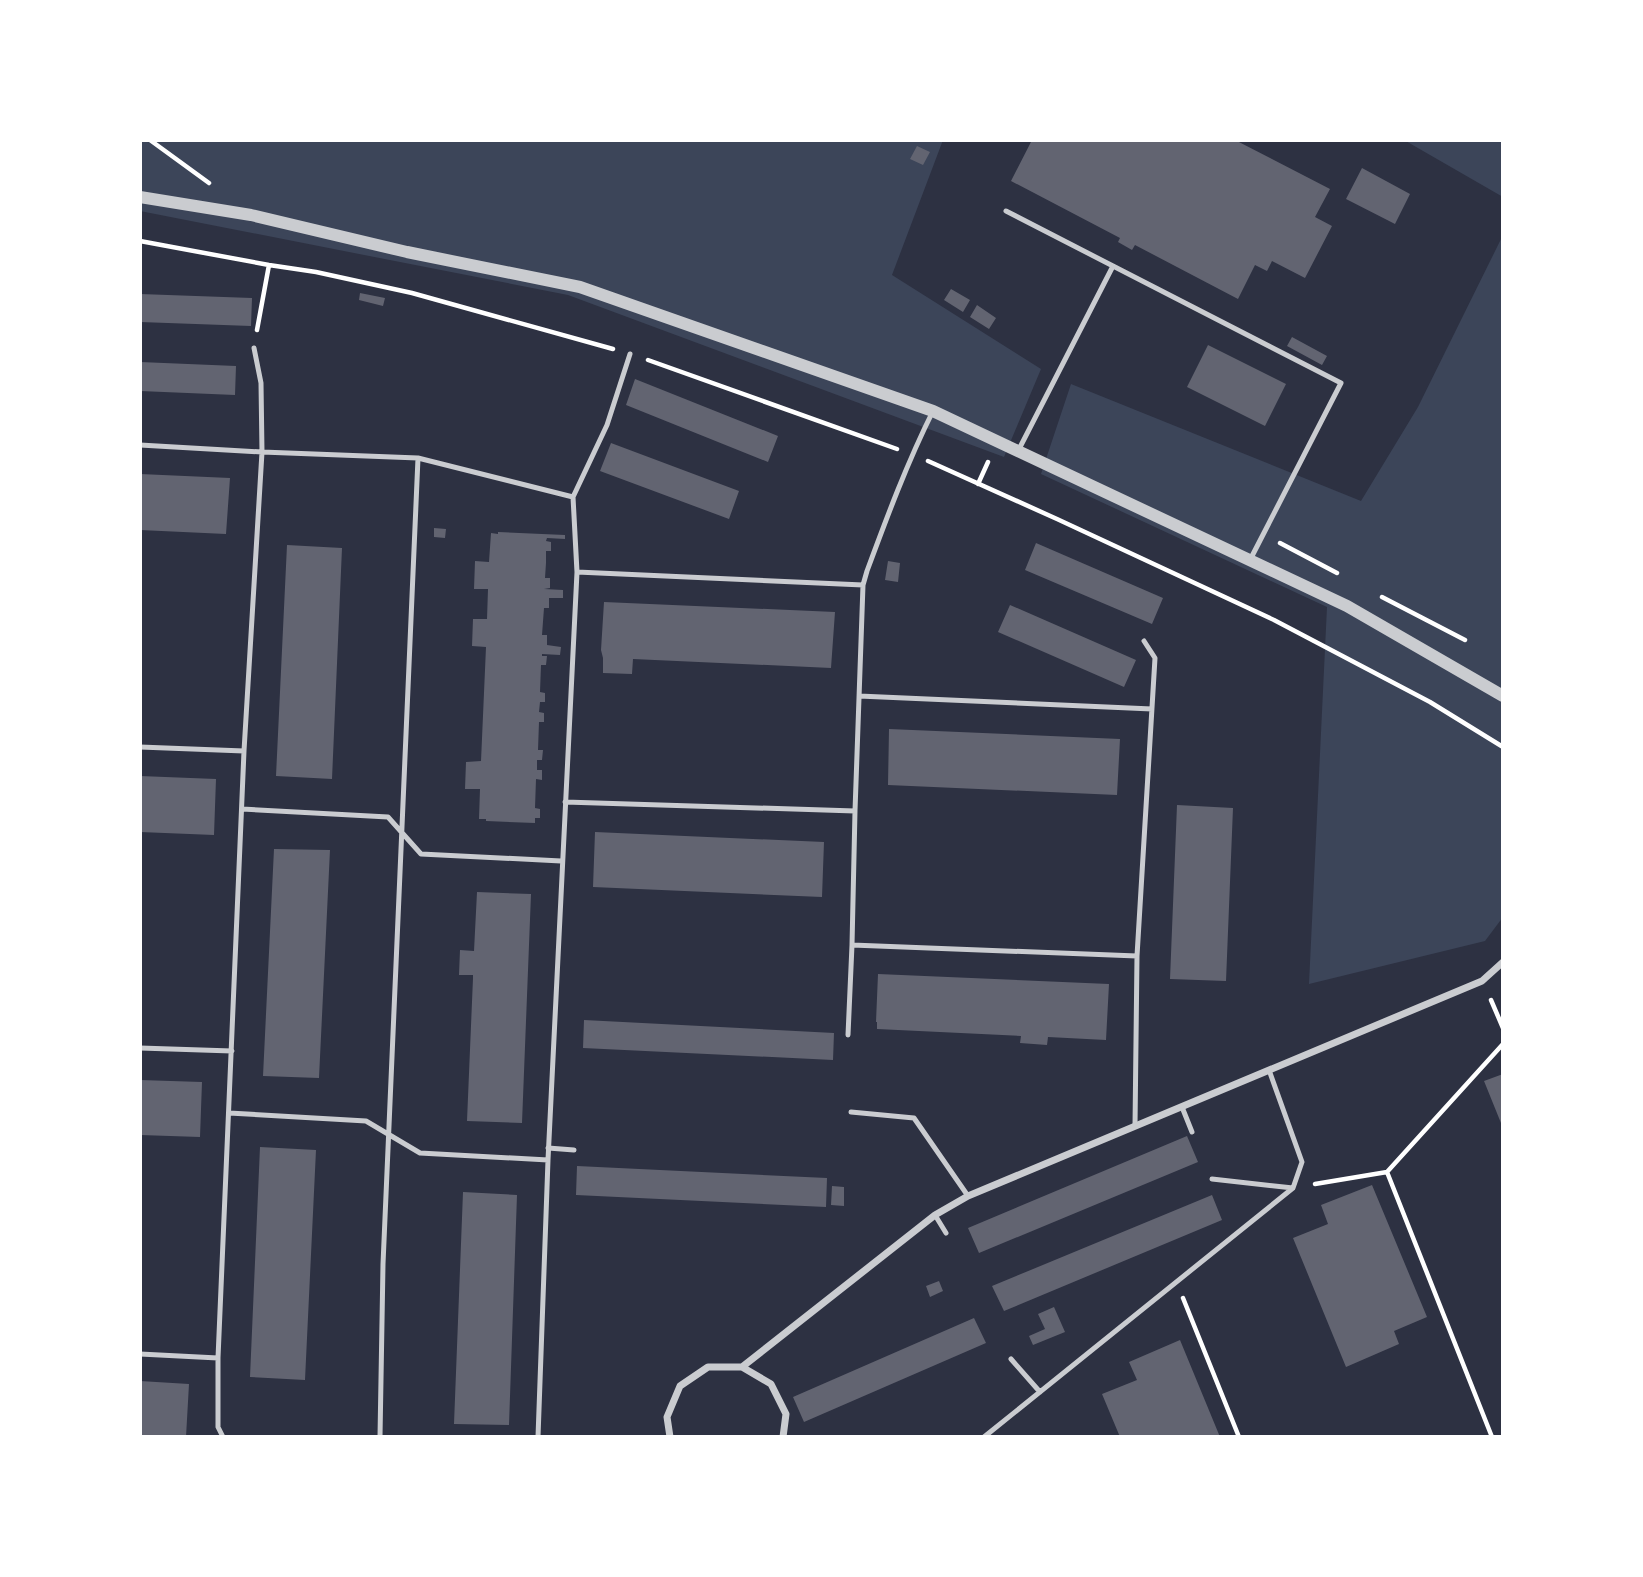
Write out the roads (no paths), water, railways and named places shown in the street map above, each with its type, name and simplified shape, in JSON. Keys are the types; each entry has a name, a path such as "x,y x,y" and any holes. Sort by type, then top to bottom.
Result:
{"street":[{"path":"140,197 251,215 407,252 580,287 933,411 1347,606 1503,695"},
{"path":"742,1367 935,1215 968,1196 1482,981 1503,962"},
{"path":"670,1437 667,1417 680,1386 708,1367 742,1367 771,1384 786,1414 783,1437"}],"lane":[{"path":"1006,211 1341,383 1250,560"},
{"path":"1018,451 1113,266"},
{"path":"223,1437 218,1427 218,1357 244,751 262,452 261,383 254,348"},
{"path":"538,1437 548,1148 577,572 572,497 607,425 630,354"},
{"path":"848,1035 863,585 912,454 933,411"},
{"path":"140,445 418,458 572,497"},
{"path":"380,1437 383,1264 418,458"},
{"path":"577,572 863,585"},
{"path":"1135,1126 1137,956 1155,658 1144,642"},
{"path":"859,696 1152,709"},
{"path":"140,747 244,751"},
{"path":"565,802 855,811"},
{"path":"242,809 388,817 421,854 561,861"},
{"path":"852,945 1137,956"},
{"path":"140,1048 232,1051"},
{"path":"984,1437 1293,1188 1302,1162 1269,1070"},
{"path":"1182,1107 1192,1132"},
{"path":"851,1112 914,1118 968,1196"},
{"path":"229,1113 366,1121 420,1153 548,1160"},
{"path":"548,1148 574,1150"},
{"path":"1212,1179 1293,1188"},
{"path":"935,1215 946,1233"},
{"path":"140,1354 218,1357"},
{"path":"1011,1359 1040,1392"}]}
